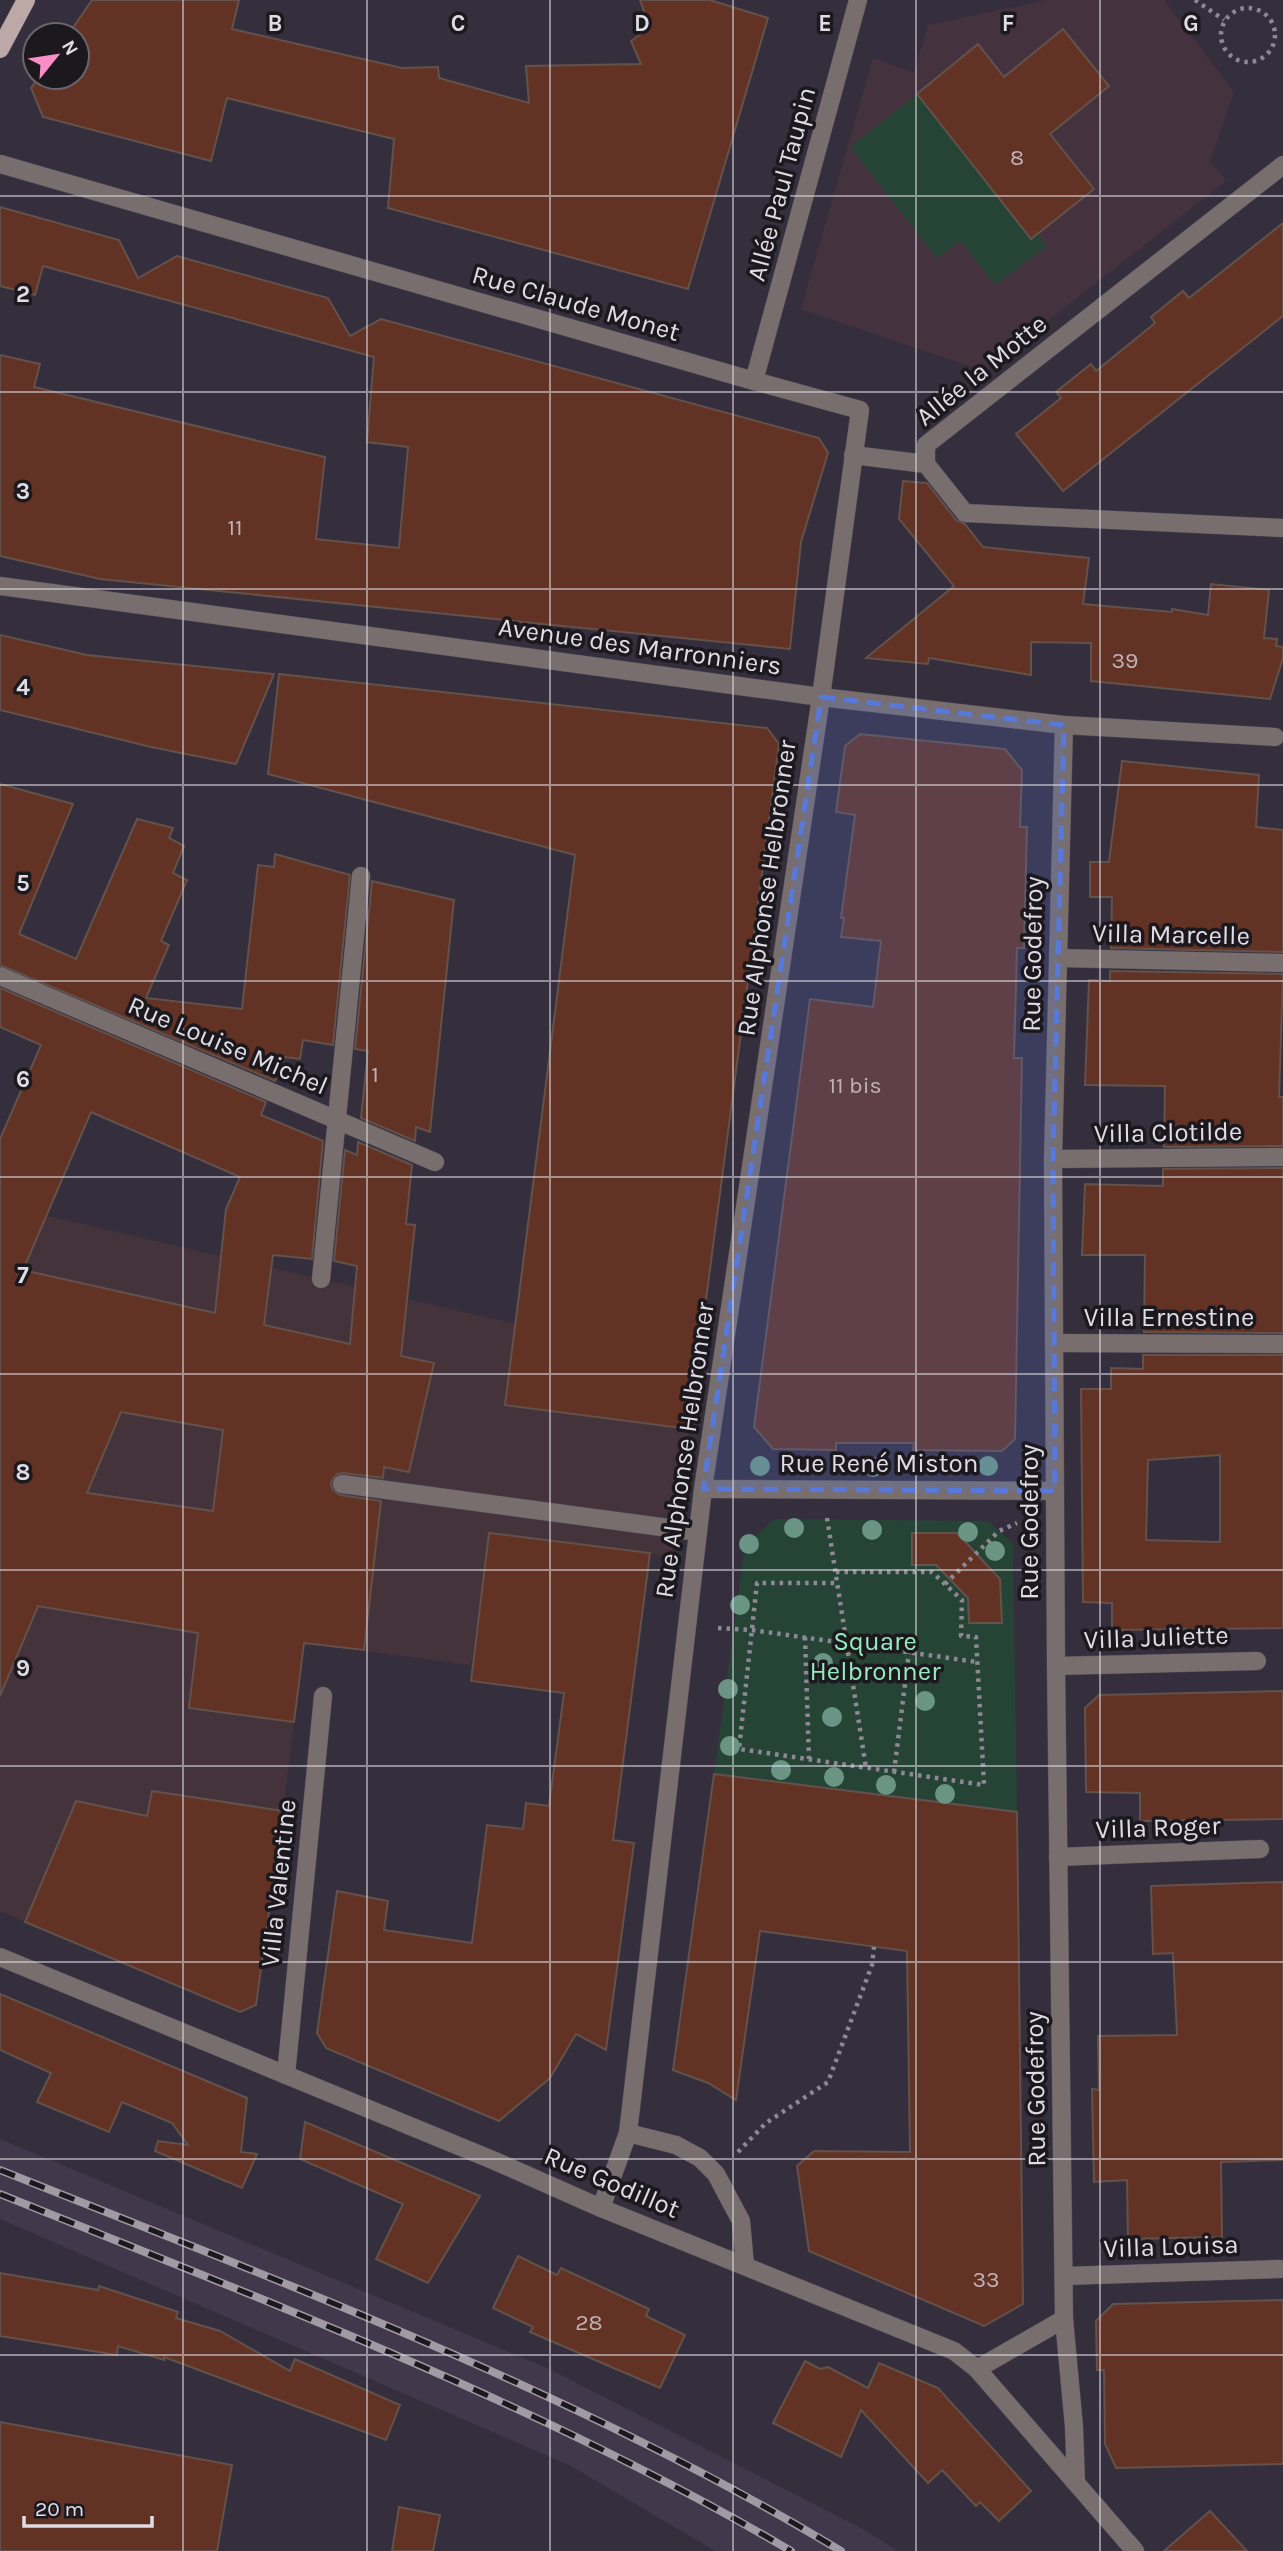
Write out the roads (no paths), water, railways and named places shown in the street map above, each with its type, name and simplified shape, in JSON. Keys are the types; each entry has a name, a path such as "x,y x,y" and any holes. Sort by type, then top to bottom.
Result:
{"main road":[{"path":"0,49 26,0"}],"street":[{"name":"Allée Paul Taupin","path":"754,382 858,0"},
{"name":"Rue Claude Monet","path":"0,163 754,382 860,410 821,697"},
{"name":"Allée la Motte","path":"1283,165 926,445 926,464 965,513 1283,528"},
{"path":"853,455 926,464"},
{"name":"Avenue des Marronniers","path":"0,586 821,697 1064,725 1275,737"},
{"name":"Rue Alphonse Helbronner","path":"601,2208 628,2133 703,1489 821,697"},
{"name":"Rue Godefroy","path":"1064,725 1053,1159 1056,1666 1064,2319 1076,2483"},
{"path":"321,1279 362,876"},
{"name":"Villa Marcelle","path":"1059,958 1283,963"},
{"name":"Rue Louise Michel","path":"0,976 435,1162"},
{"name":"Villa Clotilde","path":"1053,1159 1283,1157"},
{"name":"Villa Ernestine","path":"1055,1343 1283,1345"},
{"path":"342,1483 698,1532"},
{"name":"Rue René Miston","path":"703,1489 1055,1491"},
{"name":"Villa Juliette","path":"1056,1666 1257,1661"},
{"name":"Villa Valentine","path":"286,2075 323,1696"},
{"name":"Villa Roger","path":"1058,1857 1260,1849"},
{"name":"Rue Godillot","path":"0,1957 601,2208 954,2351 976,2369 1135,2551"},
{"path":"628,2133 676,2145 699,2158 716,2175 741,2221 745,2265"},
{"name":"Villa Louisa","path":"1064,2276 1280,2269"},
{"path":"976,2369 1064,2319"}],"railway":[{"path":"0,2170 322,2299 534,2391 638,2440 841,2551"},
{"path":"0,2194 302,2316 502,2402 600,2448 791,2551"}],"park label":[{"name":"Square Helbronner","path":"875,1656"}]}
